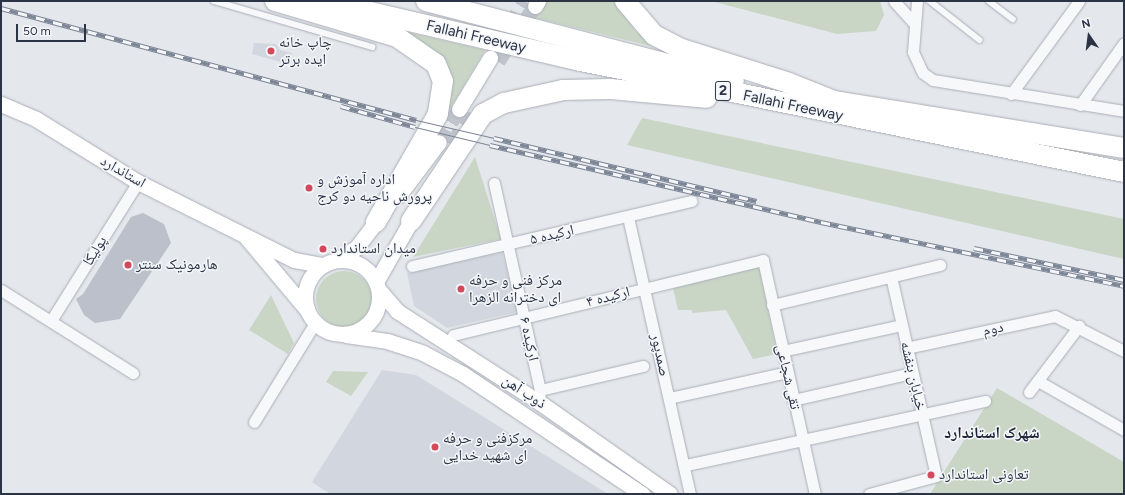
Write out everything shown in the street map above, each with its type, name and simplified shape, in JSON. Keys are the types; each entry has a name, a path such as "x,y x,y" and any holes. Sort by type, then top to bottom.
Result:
{"highway":[{"path":"275,1 397,37 436,64 443,81 438,114 376,222"},
{"name":"Fallahi Freeway","path":"323,1 752,98 1124,172"},
{"name":"Fallahi Freeway","path":"426,1 744,83 834,102 1124,148"},
{"path":"625,1 654,35 682,49 789,83 834,102"},
{"path":"411,221 483,114 504,103 564,90 610,88 691,98 752,98"}],"main road":[{"path":"464,111 494,59"},
{"name":"استاندارد","path":"4,108 138,182 242,232 294,260 330,263"},
{"path":"446,143 411,221 378,286 379,302 372,319 358,331 346,335 334,334 316,323 307,310 307,285 330,263 356,248 376,222 446,143"},
{"name":"استاندارد","path":"242,232 307,310"},
{"path":"330,263 360,264 378,286"},
{"name":"ذوب آهن","path":"378,286 397,310 540,396 670,494"},
{"name":"ذوب آهن","path":"346,335 387,341 423,353 534,419 642,494"},
{"path":"534,419 540,396"}],"street":[{"path":"894,1 906,17 915,24"},
{"path":"1011,94 1079,1"},
{"path":"906,17 920,4"},
{"path":"920,4 915,24 913,52 923,73 933,80 1124,112"},
{"path":"1080,105 1124,43"},
{"name":"پولیکا","path":"52,319 138,182"},
{"name":"ارکیده ۶","path":"494,183 540,396"},
{"name":"ارکیده ۵","path":"412,266 508,245 692,201"},
{"name":"صمدپور","path":"628,217 669,398 686,465 690,494"},
{"name":"ارکیده ۴","path":"453,335 763,260"},
{"name":"تقی شجاعی","path":"763,260 793,400 816,494"},
{"path":"772,305 940,265"},
{"name":"خیابان بنفشه","path":"869,494 936,476 891,277"},
{"path":"1,290 52,319 133,373"},
{"name":"دوم","path":"906,348 1055,316 1079,326 1124,351"},
{"path":"254,422 316,323"},
{"path":"782,351 901,325"},
{"path":"1029,392 1079,326"},
{"path":"540,396 644,366"},
{"path":"669,398 787,372"},
{"path":"793,400 912,373"},
{"path":"1038,380 1124,430"},
{"path":"686,465 803,442 985,401"}],"lane":[{"path":"214,1 372,47"},
{"path":"930,1 980,40"},
{"path":"989,1 1013,19"}],"shaded area":[{"name":"چاپ خانه ایده برتر","path":"254,43 276,44 280,50 292,53 288,64 252,54"},
{"name":"مرکز فنی و حرفه ای دخترانه الزهرا","path":"502,252 518,312 447,328 414,306 407,273"},
{"name":"مرکزفنی و حرفه ای شهید خدایی","path":"382,370 416,375 608,494 330,494 312,482"}],"green space":[{"path":"546,1 614,1 636,32 663,49 535,18"},
{"path":"711,1 880,1 884,15 876,31 837,34"},
{"path":"410,33 485,50 449,111 445,108 431,52"},
{"path":"642,118 1124,219 1124,259 627,145"},
{"path":"475,157 501,239 413,257"},
{"path":"759,266 777,354 753,359 726,310 692,313 692,310 678,310 673,288"},
{"path":"344,271 355,273 364,279 370,288 372,299 370,310 364,319 355,325 344,327 333,325 324,319 318,310 316,299 318,288 324,279 333,273"},
{"path":"271,295 294,343 288,354 249,330"},
{"path":"333,371 368,372 351,396 326,382"},
{"path":"997,388 1124,462 1124,494 930,494"}],"building":[{"name":"هارمونیک سنتر","path":"143,213 164,224 171,243 120,319 95,323 84,315 76,299 83,294 131,217"}],"tunnel":[{"path":"510,26 525,1"},
{"path":"498,61 535,6"},
{"path":"439,142 459,109"},
{"path":"453,145 469,112"}],"tram line":[{"path":"416,120 494,138"},
{"path":"415,127 490,145"}],"railway":[{"path":"1,8 416,120"},
{"path":"341,106 415,127"},
{"path":"494,138 757,201"},
{"path":"490,145 821,222 1124,286"},
{"path":"974,248 1124,280"}],"place":[{"name":"چاپ خانه ایده برتر","path":"271,51"},
{"name":"اداره آموزش و پرورش ناحیه دو کرج","path":"309,188"},
{"name":"میدان استاندارد","path":"323,249"},
{"name":"هارمونیک سنتر","path":"128,265"},
{"name":"مرکز فنی و حرفه ای دخترانه الزهرا","path":"461,289"},
{"name":"مرکزفنی و حرفه ای شهید خدایی","path":"435,447"},
{"name":"تعاونی استاندارد","path":"931,475"}],"district":[{"name":"شهرک استاندارد","path":"992,433"}]}
